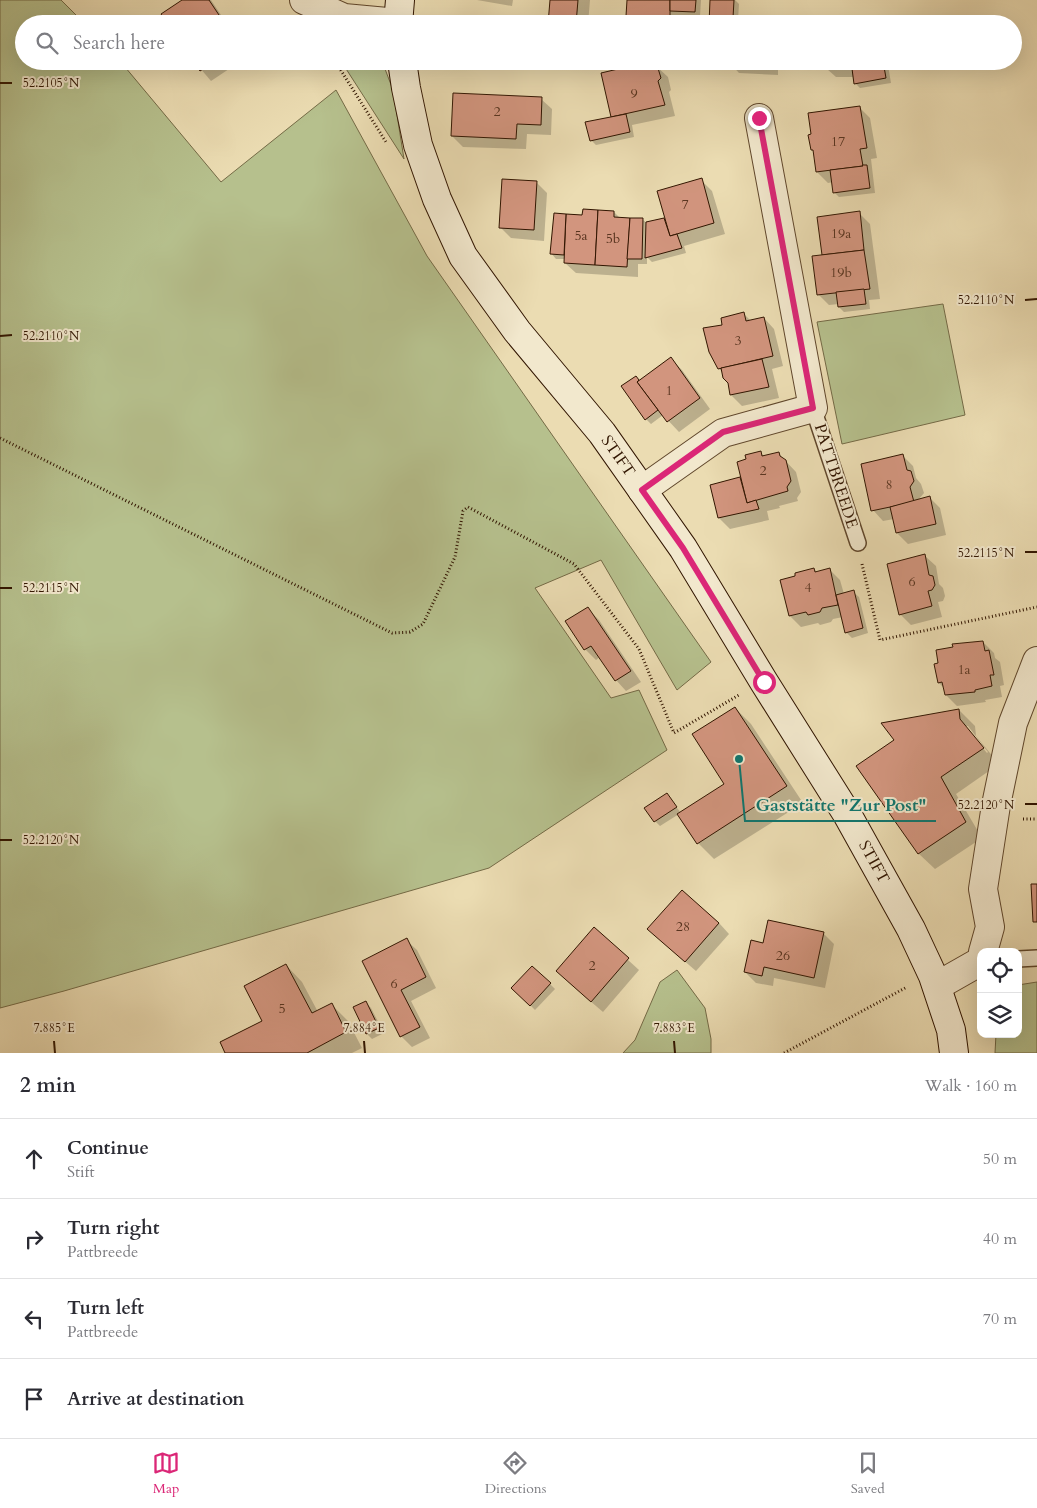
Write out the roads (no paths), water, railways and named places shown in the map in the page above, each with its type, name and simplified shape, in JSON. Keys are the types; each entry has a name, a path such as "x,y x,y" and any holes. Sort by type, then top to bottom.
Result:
{"main road":[{"path":"304,0 337,15"},
{"path":"399,15 400,0"},
{"name":"STIFT","path":"403,70 418,144 437,199 463,256 517,331 602,433 683,548 847,814 911,930 935,981 951,1030 954,1053"},
{"name":"PATTBREEDE","path":"642,490 723,432 813,408 759,118"},
{"path":"984,948 990,927 983,889 996,805 1013,723 1037,661"},
{"path":"935,981 977,963"}],"lane":[{"name":"PATTBREEDE","path":"813,408 858,543"},
{"path":"1022,959 1037,958"}],"place":[{"name":"Gaststätte \"Zur Post\"","path":"739,759"}]}
